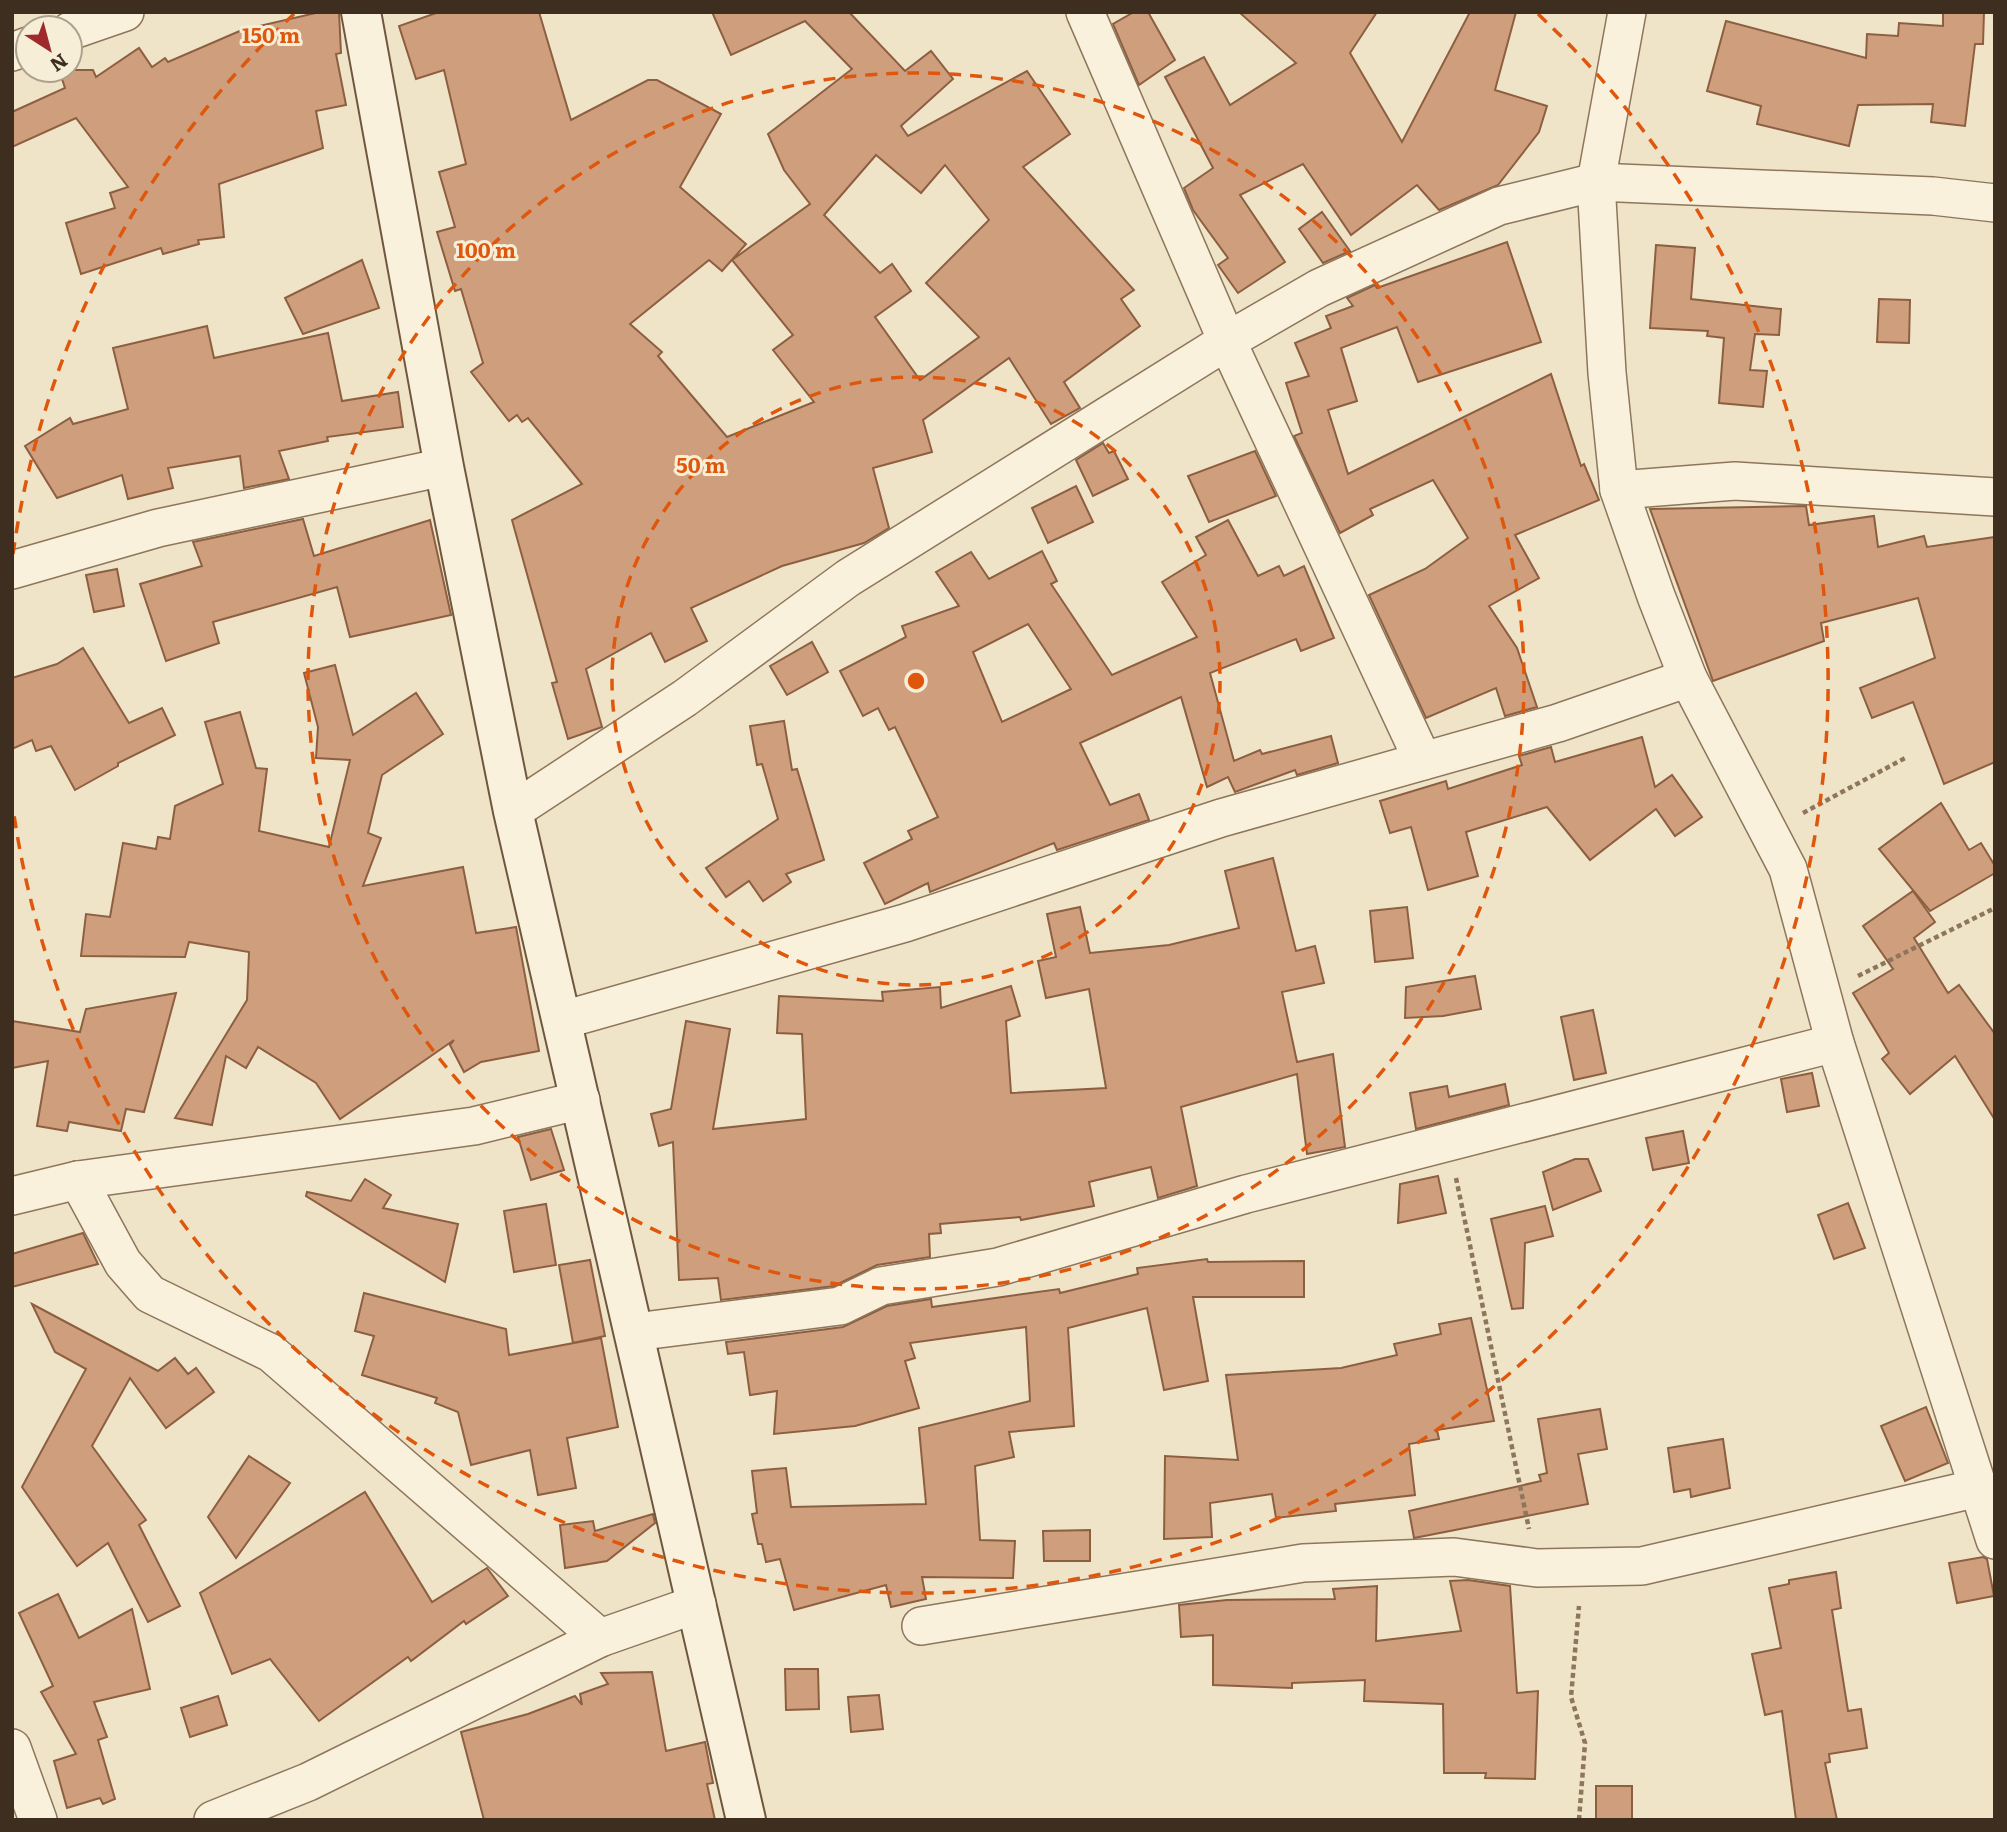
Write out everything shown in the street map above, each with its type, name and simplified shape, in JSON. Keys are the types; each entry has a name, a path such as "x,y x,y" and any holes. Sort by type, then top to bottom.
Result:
{"street":[{"path":"84,27 125,12"},
{"path":"361,12 444,467 513,811 746,1820"},
{"path":"1085,12 1227,341 1423,761"},
{"path":"1627,12 1596,182 1607,373 1619,490 1688,678 1788,869 1835,1044 1995,1540"},
{"path":"513,811 685,698 848,578 1227,341 1320,288 1499,206 1596,182 1933,196 1995,203"},
{"path":"12,569 159,528 444,467"},
{"path":"1619,490 1735,481 1995,497"},
{"path":"563,1020 905,923 1221,818 1558,723 1688,678"},
{"path":"635,1332 840,1306 881,1286 998,1267 1246,1194 1835,1044"},
{"path":"12,1196 78,1180 474,1126 581,1100"},
{"path":"78,1180 123,1263 150,1294 271,1353 600,1638"},
{"path":"921,1626 1303,1563 1454,1557 1537,1568 1642,1566 1978,1488"},
{"path":"213,1820 308,1782 600,1638 697,1604"},
{"path":"12,1748 38,1820"}],"path":[{"path":"1769,832 1907,757"},
{"path":"1822,993 1995,908"},
{"path":"1447,1141 1537,1568"},
{"path":"1579,1820 1585,1743 1572,1697 1583,1567"}],"building":[{"path":"320,12 339,12 341,53 336,54 346,105 316,111 323,148 219,184 224,237 198,240 199,244 163,254 161,248 81,274 66,223 115,208 110,193 128,187 76,118 12,147 12,112 65,88 64,84 84,84 84,70 93,70 96,77 139,48 152,67 165,58 168,62 242,30"},
{"path":"439,12 539,12 571,120 648,80 657,80 721,114 680,187 746,244 722,271 709,260 630,324 662,352 658,356 727,437 814,402 773,350 793,335 732,260 810,204 784,170 768,134 852,69 805,21 731,55 712,12 849,12 905,71 931,51 953,79 901,126 908,136 1027,71 1070,134 1023,167 1134,290 1121,299 1140,326 1064,382 1080,408 1051,424 1009,358 923,420 932,452 873,468 889,528 864,543 782,566 691,608 707,641 665,662 651,633 586,669 602,727 568,739 552,683 557,682 512,520 582,484 528,418 522,422 517,415 509,421 471,372 483,363 461,289 455,291 437,232 455,227 439,172 466,164 444,70 416,79 399,26","holes":["876,155 921,193 945,165 989,220 926,283 979,337 920,380 875,317 911,291 892,264 880,273 824,215"]},
{"path":"1134,12 1148,12 1175,60 1139,85 1113,24"},
{"path":"1239,12 1377,12 1350,53 1402,142 1470,12 1516,12 1495,90 1547,106 1539,132 1498,185 1439,210 1417,185 1351,235 1303,164 1240,195 1285,262 1238,293 1218,265 1228,258 1193,210 1184,188 1213,168 1165,77 1204,57 1230,105 1296,63"},
{"path":"1943,12 1984,12 1983,44 1975,44 1965,126 1931,122 1933,104 1858,105 1849,146 1757,124 1761,106 1707,91 1726,21 1866,58 1867,34 1898,36 1899,23 1943,26"},
{"path":"1322,212 1350,251 1323,263 1299,229"},
{"path":"1507,242 1541,342 1418,382 1397,327 1341,348 1357,401 1328,410 1348,474 1551,374 1581,466 1584,464 1599,500 1515,535 1539,578 1489,606 1517,648 1537,707 1505,716 1496,688 1426,718 1369,595 1425,569 1468,538 1433,480 1370,509 1373,515 1340,533 1294,436 1302,433 1286,383 1309,376 1295,343 1331,328 1326,316 1353,306 1347,298 1375,285 1377,288"},
{"path":"1656,245 1695,248 1691,299 1781,309 1779,335 1755,334 1750,370 1767,371 1763,407 1719,403 1724,338 1707,336 1708,331 1650,328"},
{"path":"362,260 379,308 303,334 285,298"},
{"path":"1879,299 1910,300 1909,343 1877,342"},
{"path":"207,326 214,358 328,333 342,401 398,392 403,427 327,437 328,441 279,451 289,479 244,488 240,456 168,468 173,488 128,499 122,475 57,498 25,446 70,418 73,424 128,409 113,348"},
{"path":"1103,443 1109,453 1114,451 1128,479 1093,496 1076,460"},
{"path":"1255,451 1276,496 1209,522 1188,476"},
{"path":"1076,486 1093,522 1048,543 1032,508"},
{"path":"1806,506 1809,525 1874,516 1878,547 1924,536 1927,547 1995,537 1995,762 1944,784 1913,702 1872,718 1860,688 1935,658 1918,598 1821,623 1824,641 1713,681 1650,509"},
{"path":"303,519 314,556 430,520 451,615 350,637 337,587 213,622 219,643 166,661 140,584 202,566 193,542"},
{"path":"1228,520 1258,576 1279,566 1284,576 1304,566 1334,638 1301,651 1296,639 1210,673 1234,761 1260,750 1262,754 1331,736 1338,763 1297,775 1295,770 1235,792 1228,777 1207,787 1181,697 1080,743 1110,805 1139,794 1149,820 1057,850 1054,843 930,892 928,883 885,904 864,863 912,839 908,831 938,817 895,727 889,730 878,708 863,716 840,671 906,637 902,626 959,606 936,572 971,552 989,579 1042,551 1057,581 1051,584 1112,675 1197,637 1162,582 1206,555 1196,537","holes":["1028,624 1071,689 1002,722 973,652"]},
{"path":"117,569 124,606 94,612 86,575"},
{"path":"812,642 828,672 787,695 770,666"},
{"path":"83,648 129,723 162,708 175,735 118,763 118,766 75,790 51,746 36,751 32,740 12,749 12,678 57,664"},
{"path":"335,665 353,735 416,693 443,734 382,775 368,833 381,838 363,886 463,867 476,933 516,927 539,1051 481,1062 464,1072 450,1045 454,1040 340,1119 316,1083 258,1047 246,1068 226,1056 212,1125 175,1118 247,1000 249,952 189,942 185,957 81,956 86,914 110,917 123,843 156,849 158,837 170,839 175,806 223,784 205,722 240,712 256,768 267,769 259,831 329,847 350,760 316,758 318,727 304,673"},
{"path":"784,721 792,770 797,769 824,860 786,874 791,882 763,901 749,881 726,897 706,868 778,819 762,764 757,765 750,726"},
{"path":"1642,737 1655,787 1672,775 1702,817 1675,836 1656,809 1590,860 1547,807 1466,832 1478,876 1428,890 1411,827 1390,833 1380,801 1446,781 1448,789 1522,765 1519,756 1551,747 1555,762"},
{"path":"1941,803 1969,850 1981,843 1995,866 1995,873 1930,911 1879,849"},
{"path":"1273,858 1296,951 1315,946 1324,983 1282,992 1297,1062 1333,1054 1345,1147 1307,1154 1297,1074 1181,1107 1197,1186 1158,1198 1151,1167 1089,1182 1094,1206 1021,1220 1020,1217 940,1224 941,1233 929,1234 930,1257 877,1265 834,1286 721,1300 718,1278 679,1280 673,1142 659,1146 651,1114 671,1109 686,1021 730,1029 713,1129 806,1119 802,1034 777,1033 779,996 883,1001 882,992 940,987 941,1008 1011,986 1020,1016 1006,1021 1011,1093 1106,1088 1089,989 1046,998 1038,961 1056,957 1047,914 1080,907 1090,953 1169,945 1239,928 1225,871"},
{"path":"1913,891 1935,922 1914,938 1948,993 1959,985 1995,1034 1995,1120 1955,1056 1910,1094 1882,1059 1889,1053 1853,993 1893,969 1863,926"},
{"path":"1407,907 1413,958 1375,962 1370,911"},
{"path":"1475,976 1481,1009 1443,1016 1405,1018 1406,987"},
{"path":"176,993 144,1112 126,1109 121,1131 69,1122 67,1131 37,1126 48,1061 12,1068 12,1021 80,1032 86,1009"},
{"path":"1593,1010 1606,1073 1574,1080 1561,1017"},
{"path":"1812,1073 1819,1106 1787,1112 1781,1079"},
{"path":"1505,1084 1509,1105 1416,1129 1410,1093 1447,1086 1449,1097"},
{"path":"551,1129 564,1170 531,1180 518,1137"},
{"path":"1683,1131 1689,1163 1653,1170 1646,1138"},
{"path":"1575,1159 1588,1159 1601,1191 1553,1210 1543,1172"},
{"path":"1438,1176 1446,1213 1398,1223 1400,1184"},
{"path":"365,1179 391,1195 383,1208 458,1224 445,1282 306,1196 307,1192 351,1201"},
{"path":"1848,1203 1865,1248 1834,1259 1818,1215"},
{"path":"546,1204 556,1265 514,1272 504,1211"},
{"path":"1545,1206 1553,1236 1525,1243 1523,1308 1512,1309 1491,1219"},
{"path":"83,1233 98,1264 12,1287 12,1254"},
{"path":"1207,1259 1208,1262 1304,1261 1304,1297 1193,1297 1208,1381 1164,1390 1147,1308 1068,1328 1074,1426 1009,1432 1014,1457 975,1466 980,1540 1015,1541 1013,1578 922,1577 926,1599 891,1607 886,1585 794,1610 780,1559 766,1562 762,1544 758,1544 752,1514 757,1513 752,1471 786,1468 791,1507 926,1504 919,1428 1030,1401 1026,1327 910,1343 915,1358 905,1361 919,1408 855,1426 774,1434 777,1391 750,1395 744,1352 728,1354 726,1342 843,1327 887,1306 931,1299 932,1307 1059,1289 1060,1293 1138,1274 1137,1268"},
{"path":"590,1260 605,1336 573,1343 559,1265"},
{"path":"364,1293 506,1329 509,1355 601,1338 618,1427 567,1438 576,1488 538,1495 530,1450 471,1465 458,1412 435,1403 437,1398 362,1375 374,1336 355,1331"},
{"path":"32,1304 158,1371 175,1358 188,1374 196,1368 214,1392 166,1428 130,1378 92,1446 146,1520 139,1525 180,1606 148,1622 108,1543 77,1566 22,1487 86,1369 55,1352"},
{"path":"1471,1318 1494,1421 1437,1430 1439,1439 1409,1444 1415,1495 1335,1504 1336,1511 1276,1518 1272,1494 1210,1503 1212,1537 1164,1539 1165,1456 1238,1460 1226,1375 1341,1368 1397,1355 1394,1344 1441,1334 1439,1324"},
{"path":"1926,1407 1948,1463 1905,1481 1881,1426"},
{"path":"1600,1409 1607,1449 1578,1454 1588,1504 1414,1538 1409,1511 1541,1481 1539,1475 1547,1473 1538,1419"},
{"path":"1723,1439 1730,1488 1691,1497 1690,1489 1674,1492 1668,1448"},
{"path":"249,1456 290,1483 236,1558 208,1517"},
{"path":"365,1492 432,1602 487,1568 508,1596 466,1624 464,1621 411,1661 408,1657 319,1721 270,1659 232,1674 200,1593"},
{"path":"653,1514 655,1523 607,1561 565,1568 560,1525 593,1521 595,1531"},
{"path":"1090,1530 1090,1561 1044,1561 1043,1531"},
{"path":"1983,1557 1987,1559 1994,1596 1957,1603 1949,1563"},
{"path":"1836,1572 1841,1608 1832,1610 1848,1711 1861,1709 1867,1748 1829,1754 1830,1762 1825,1763 1837,1820 1796,1820 1782,1711 1765,1715 1752,1654 1781,1648 1769,1588 1789,1584 1789,1580"},
{"path":"1468,1580 1510,1586 1517,1693 1538,1691 1535,1779 1485,1778 1486,1773 1444,1773 1443,1704 1364,1701 1365,1680 1292,1683 1292,1688 1213,1685 1213,1635 1181,1637 1179,1605 1227,1600 1335,1599 1333,1589 1377,1586 1376,1641 1461,1631 1450,1581"},
{"path":"58,1594 79,1638 132,1609 150,1689 94,1702 107,1737 98,1740 115,1799 103,1804 100,1798 67,1808 54,1761 76,1754 41,1692 53,1686 19,1613"},
{"path":"785,1669 818,1669 819,1709 786,1710"},
{"path":"652,1672 666,1751 705,1742 713,1783 707,1784 715,1820 484,1820 461,1732 528,1714 575,1696 582,1705 580,1694 608,1684 601,1673"},
{"path":"879,1695 883,1729 851,1732 848,1697"},
{"path":"218,1696 227,1725 190,1737 181,1708"},
{"path":"1596,1786 1632,1786 1632,1820 1596,1820"}]}
